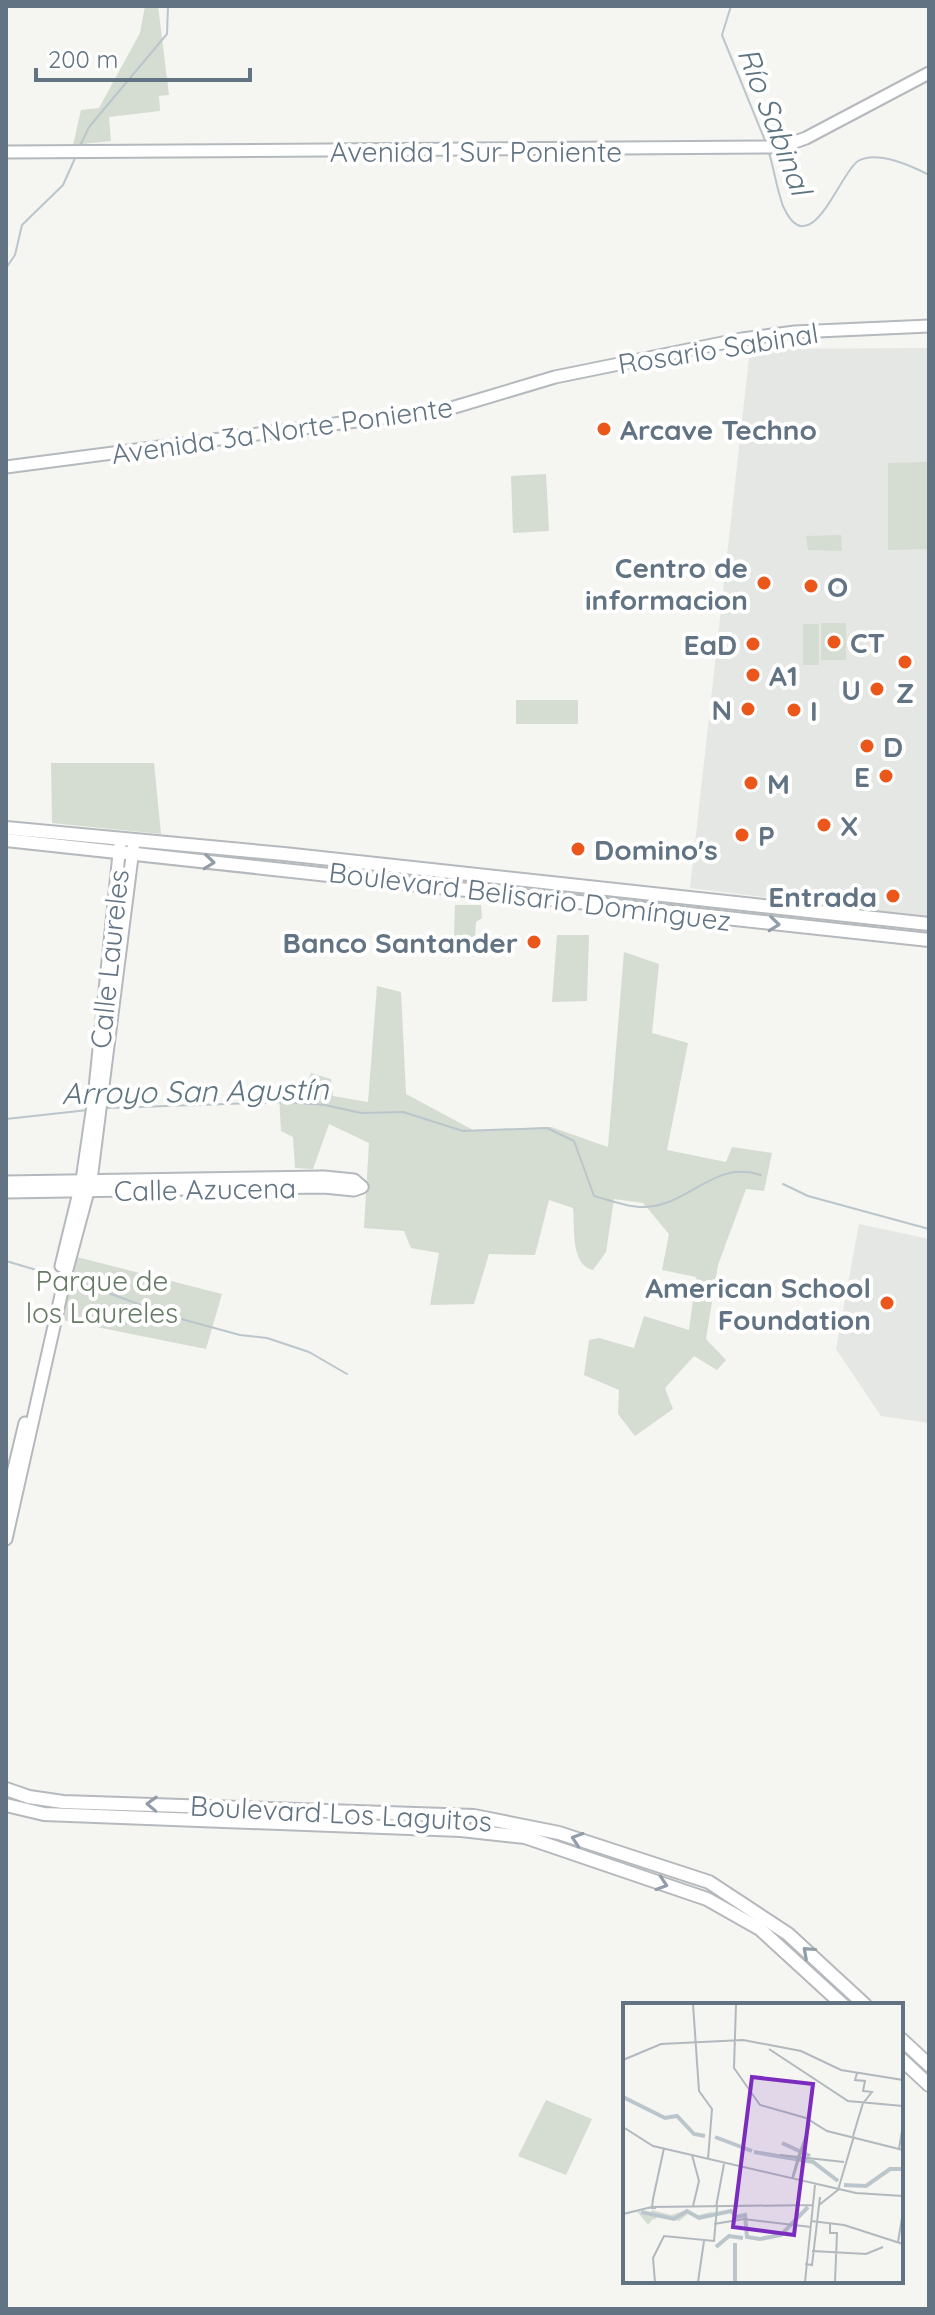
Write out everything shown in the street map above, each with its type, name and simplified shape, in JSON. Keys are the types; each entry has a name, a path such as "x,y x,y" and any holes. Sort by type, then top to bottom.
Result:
{"main road":[{"path":"6,828 126,846"},
{"path":"6,840 126,846"},
{"name":"Boulevard Belisario Domínguez","path":"126,846 929,924"},
{"name":"Boulevard Belisario Domínguez","path":"126,846 929,940"},
{"name":"Boulevard Los Laguitos","path":"6,1789 29,1797 63,1802 474,1816 544,1829 709,1882 788,1934 863,2003"},
{"name":"Boulevard Los Laguitos","path":"6,1805 44,1814 108,1818 185,1817 461,1830 525,1837 707,1899 737,1914 784,1949 841,2003"},
{"path":"903,2041 929,2065"},
{"path":"903,2061 929,2085"}],"street":[{"name":"Avenida 1 Sur Poniente","path":"6,152 758,149 781,147 806,138 929,73"},
{"name":"Rosario Sabinal","path":"555,377 742,339 795,332 929,326"},
{"name":"Avenida 3a Norte Poniente","path":"6,467 448,409 555,377"},
{"name":"Calle Laureles","path":"58,1292 85,1186 126,846"},
{"name":"Calle Azucena","path":"6,1192 85,1186 324,1177 354,1180 362,1187 354,1190 324,1187 85,1186"},
{"path":"6,1182 85,1186"},
{"path":"6,1502 58,1292"},
{"path":"6,1539 58,1292"}],"shaded area":[{"path":"929,348 929,917 690,888 750,349"},
{"name":"American School Foundation","path":"859,1224 929,1239 929,1423 881,1416 836,1349"}],"green space":[{"path":"145,6 158,6 169,95 159,96 160,111 109,117 111,141 73,145 81,110 99,108 140,33"},
{"path":"929,462 929,549 888,550 888,463"},
{"path":"546,474 549,531 513,533 511,476"},
{"path":"841,535 842,551 808,550 806,536"},
{"name":"CT","path":"821,623 846,623 846,660 821,660"},
{"path":"803,624 819,624 819,665 803,665"},
{"path":"516,700 578,700 578,724 516,724"},
{"path":"51,763 154,763 161,834 52,823"},
{"path":"455,905 481,905 482,918 476,922 475,937 454,937"},
{"path":"557,935 589,935 587,1001 552,1002"},
{"path":"624,952 659,964 652,1033 688,1043 667,1150 726,1162 732,1147 772,1153 764,1191 746,1189 718,1265 706,1339 726,1360 717,1370 694,1356 665,1388 673,1409 635,1436 618,1414 619,1390 584,1375 589,1340 599,1338 634,1348 644,1316 689,1330 696,1277 662,1270 669,1234 643,1203 614,1199 606,1252 593,1270 580,1261 577,1253 573,1208 549,1200 535,1255 489,1254 474,1304 430,1305 439,1253 411,1248 404,1231 364,1228 369,1143 329,1124 313,1169 295,1168 293,1137 281,1131 279,1095 303,1094 311,1073 331,1079 333,1096 368,1102 377,986 401,992 406,1094 473,1130 551,1127 608,1147"},
{"name":"Parque de los Laureles","path":"73,1256 222,1294 206,1349 57,1319"},
{"path":"546,2100 592,2119 566,2175 518,2156"}],"waterway":[{"name":"Río Sabinal","path":"80,146 89,127 167,34 168,6"},
{"name":"Río Sabinal","path":"731,6 722,35 766,143"},
{"name":"Río Sabinal","path":"769,153 783,206 793,222 804,226 824,210 858,161 884,158 929,175"},
{"name":"Río Sabinal","path":"6,268 15,255 22,225 63,185 76,156"},
{"name":"Arroyo San Agustín","path":"107,1108 286,1102 325,1105 361,1113 403,1112 463,1131 547,1128 574,1141 594,1196 638,1207 660,1205 729,1173 761,1175"},
{"name":"Arroyo San Agustín","path":"6,1119 88,1110"},
{"name":"Arroyo San Agustín","path":"783,1184 808,1196 929,1229"},
{"path":"6,1261 60,1277"},
{"path":"70,1279 174,1317 240,1335 267,1338 309,1352 347,1374"}],"place":[{"name":"Arcave Techno","path":"604,429"},
{"name":"Centro de informacion","path":"764,583"},
{"name":"O","path":"811,586"},
{"name":"CT","path":"834,642"},
{"name":"EaD","path":"753,644"},
{"name":"Z","path":"905,662"},
{"name":"A1","path":"753,675"},
{"name":"U","path":"877,689"},
{"name":"N","path":"748,709"},
{"name":"I","path":"794,710"},
{"name":"D","path":"867,746"},
{"name":"E","path":"886,776"},
{"name":"M","path":"751,783"},
{"name":"X","path":"824,825"},
{"name":"P","path":"742,835"},
{"name":"Domino's","path":"578,849"},
{"name":"Entrada","path":"893,896"},
{"name":"Banco Santander","path":"534,942"},
{"name":"American School Foundation","path":"887,1303"}]}
